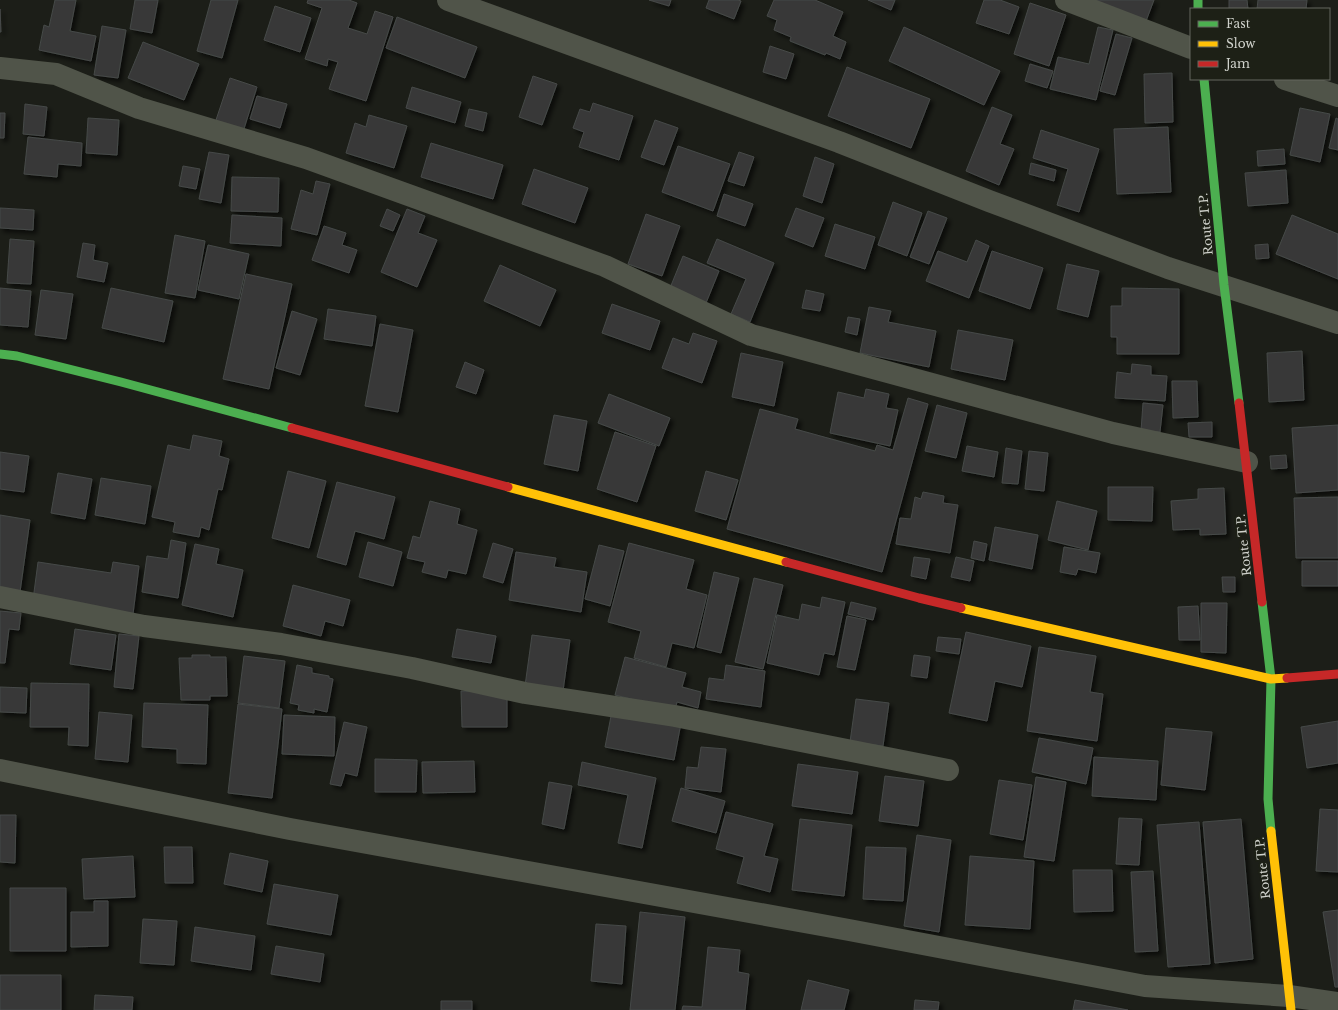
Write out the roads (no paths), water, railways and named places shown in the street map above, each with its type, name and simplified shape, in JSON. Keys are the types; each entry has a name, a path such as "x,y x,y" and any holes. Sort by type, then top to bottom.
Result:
{"street":[{"path":"448,0 839,142 989,201 1160,265 1338,324"},
{"path":"1066,0 1190,48"},
{"path":"0,68 56,74 139,108 306,158 605,266 751,335 1113,432 1247,462"},
{"name":"Route T.P.","path":"1204,80 1224,285 1247,462 1271,679 1268,799 1290,1003"},
{"path":"1288,80 1338,96"},
{"path":"0,354 17,356 121,382 919,598 1271,679 1338,674"},
{"path":"0,597 144,626 281,644 412,668 525,693 675,716 948,770"},
{"path":"0,770 290,829 849,930 1145,986 1290,1003 1338,1003"}]}
